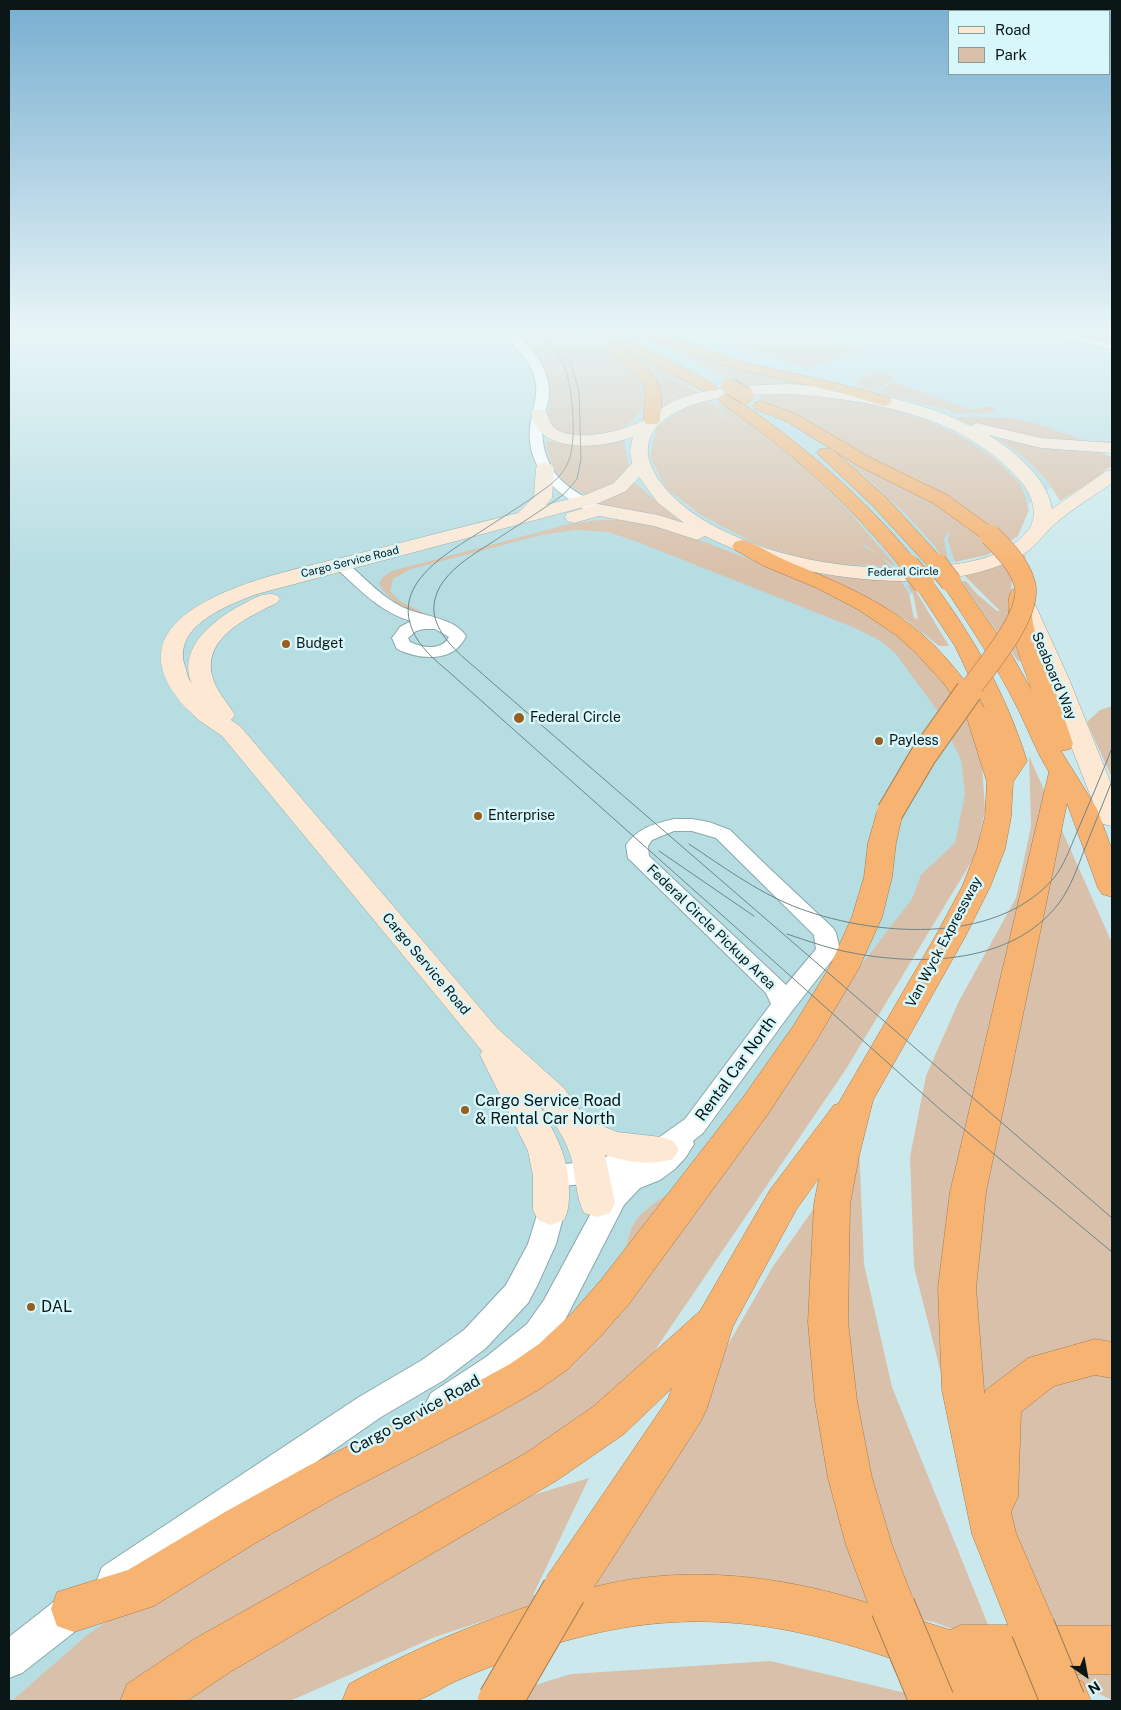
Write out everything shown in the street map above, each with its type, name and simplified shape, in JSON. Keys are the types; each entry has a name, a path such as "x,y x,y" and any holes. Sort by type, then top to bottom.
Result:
{"highway":[{"path":"651,412 652,422"},
{"path":"751,412 827,476 867,515 924,584 965,645 993,699 1014,761 1000,782"},
{"path":"769,412 812,442 854,477 898,520 936,563 999,652 1061,773 1084,809"},
{"path":"74,1609 138,1590 241,1527 323,1481 483,1400 524,1377 553,1357 586,1325 615,1292 756,1105 805,1033 839,976 867,917 878,877 882,843 890,812 923,756 1014,627 1022,610 1026,595 1024,583 1010,558 990,535 940,499 863,461 792,418 778,412"},
{"path":"738,544 771,562 824,584 866,606 904,630 924,648 954,681 979,718 1000,782"},
{"path":"1020,588 1019,612 1023,628 1112,888"},
{"path":"1061,773 968,1192 957,1288 964,1390 994,1534 1064,1701"},
{"name":"Van Wyck Expressway","path":"932,1701 869,1545 850,1478 836,1401 828,1322 832,1204 840,1156 856,1100 950,937 976,887 991,849 1000,802 1000,782"},
{"path":"500,1701 564,1591 686,1408 714,1323 783,1200 856,1100"},
{"path":"144,1701 213,1655 541,1468 576,1445 638,1396 714,1323"},
{"path":"994,1534 1001,1403 1042,1371 1095,1358 1112,1360"},
{"path":"366,1701 441,1662 498,1640 599,1608 658,1599 707,1598 788,1606 848,1621 1026,1680 1072,1701"},
{"path":"848,1621 1002,1701"},
{"path":"937,1649 1112,1650"}],"street":[{"path":"539,413 543,426 548,432 578,440 615,437 652,422 667,412"},
{"path":"917,412 939,419 1031,441 1109,449"},
{"path":"539,413 536,422 536,440 545,468 557,484 591,506 658,521 710,538 738,544"},
{"path":"939,419 980,438 1002,453 1020,469 1037,490 1042,502 1043,516 1038,531 1037,545 1023,576 1020,588"},
{"name":"Federal Circle","path":"652,422 640,441 639,452 642,464 653,485 673,506 703,526 738,544 787,560 828,569 865,573 914,574 949,571 988,562 1018,549 1072,503 1112,481"},
{"name":"Cargo Service Road","path":"234,1501 305,1474 436,1407 497,1367 538,1333 555,1309 604,1192 575,1129 552,1097 486,1036 230,731 198,706 176,677 171,657 174,643 179,632 199,614 239,594 273,582 348,570 591,506 627,482 642,464"},
{"path":"524,517 543,498 545,468"},
{"name":"Cargo Service Road","path":"230,731 216,701 201,676 202,657 212,636 232,619 264,602 348,570 524,517 591,506"},
{"path":"348,570 393,610 453,629 458,636 457,641 442,650 419,651 403,645 400,642 393,610"},
{"name":"Seaboard Way","path":"1020,588 1026,611 1057,679 1112,818"},
{"path":"400,636 405,630 415,626 434,624"},
{"name":"Federal Circle Pickup Area","path":"674,825 692,825 709,828 723,834 825,933 828,950 783,1005 777,989 639,858 637,845 645,836 658,829 674,825"},
{"name":"Rental Car North","path":"552,1176 604,1192 623,1158 648,1156 661,1150 694,1126 783,1005"},
{"name":"Cargo Service Road","path":"9,1660 74,1609 370,1407 433,1370 475,1339 517,1294 542,1244 551,1210 552,1176 540,1138 486,1036"},
{"path":"604,1192 661,1167 672,1156 694,1126"},
{"path":"575,1129 597,1141 617,1147 661,1150"}],"shaded area":[{"path":"9,412 1112,412 1112,444 1108,444 865,629 900,654 944,713 965,760 969,795 957,846 641,1291 46,1701 9,1701"}],"green space":[{"path":"549,412 640,412 617,432 589,437 563,434 549,428"},
{"path":"679,412 721,412 724,422 723,412 734,412 740,415 812,475 852,515 895,565 892,565 880,556 891,567 815,562 754,543 701,515 666,488 650,457 657,427","holes":["865,545 879,556 863,546"]},
{"path":"778,412 901,412 945,429 988,454 1001,464 1018,482 1025,495 1029,510 1018,536 987,555 955,562 948,540 949,529 944,540 948,560 946,560 901,510 851,464 816,436"},
{"path":"952,412 992,412 989,413"},
{"path":"956,418 1012,418 1035,423 1087,441 1112,441 1112,445 1065,444 973,426"},
{"path":"625,438 628,462 624,475 613,484 586,495 567,484 558,474 550,459 546,443 548,441"},
{"path":"997,439 1058,449 1098,451 1112,457 1112,466 1103,471 1103,474 1060,501 1041,473 1016,451"},
{"path":"634,482 671,514 690,527 599,505 598,501"},
{"path":"599,520 624,520 649,524 694,538 791,575 883,620 955,691 965,717 975,730 982,765 985,810 976,854 846,1069 634,1381 593,1417 211,1635 119,1701 12,1701 87,1635 207,1554 474,1411 623,1272 627,1243 634,1224 639,1217 657,1201 671,1192 856,972 912,899 921,875 955,843 965,794 961,760 939,713 896,654 881,641 855,628 638,542 608,532 576,530 541,535 411,569 393,579 390,591 400,601 424,613 421,616 392,599 379,583 383,577 392,571 569,524"},
{"path":"1024,555 1026,556 1012,580 1010,601 1021,661 1018,661 961,581 966,581 976,593 997,611 1000,611 964,575 1003,565"},
{"path":"818,574 872,579 899,578 909,594 914,618 918,619 913,594 907,585 912,585 949,646 939,646 906,620 874,601"},
{"path":"1112,706 1112,778 1087,722 1100,710"},
{"path":"1029,756 1112,943 1112,1700 1014,1653 934,1622 704,1585 537,1603 435,1637 290,1701 170,1701 434,1547 533,1495 589,1478 533,1595 589,1587 772,1268 859,1144 864,1264 892,1387 991,1632 1071,1664 946,1393 914,1267 910,1157 926,1076 959,1001 1016,898 1031,826"},
{"path":"770,1661 940,1701 483,1701 571,1674"}],"tram line":[{"path":"573,412 571,450 569,460 561,474 550,485 525,503 440,559 427,570 417,583 410,597 408,612 415,636 438,663 942,1111 1112,1252"},
{"path":"580,412 581,459 577,479 564,494 459,565 448,576 440,586 436,596 434,611 436,621 445,638 465,659 1112,1218"},
{"path":"689,844 739,878 779,900 824,916 857,924 893,929 929,929 965,925 998,916 1028,901 1053,879 1066,857 1112,748"},
{"path":"787,934 844,951 879,957 907,959 936,959 964,956 992,949 1017,938 1040,923 1063,897 1074,876 1112,781"},
{"path":"659,851 754,916"}],"place":[{"name":"Budget","path":"286,644"},
{"name":"Federal Circle","path":"519,718"},
{"name":"Payless","path":"879,741"},
{"name":"Enterprise","path":"478,816"},
{"name":"Cargo Service Road & Rental Car North","path":"465,1110"},
{"name":"DAL","path":"31,1307"}]}
